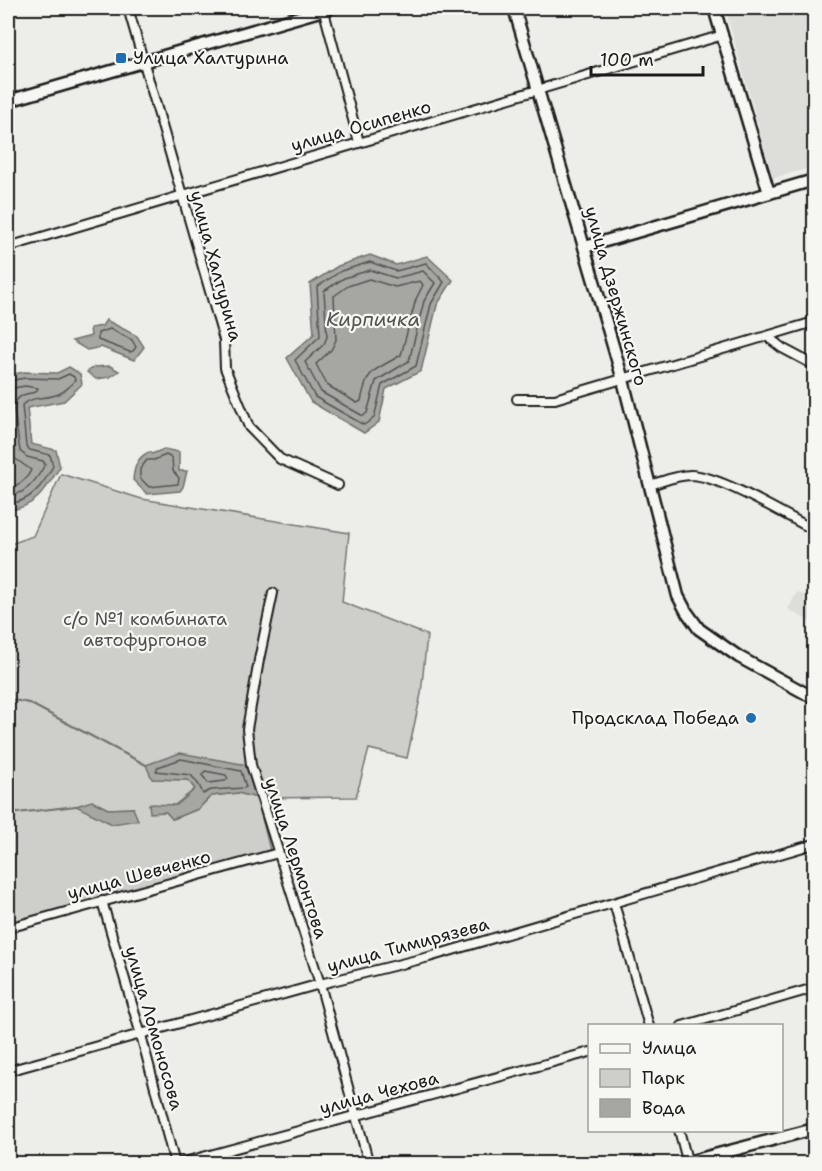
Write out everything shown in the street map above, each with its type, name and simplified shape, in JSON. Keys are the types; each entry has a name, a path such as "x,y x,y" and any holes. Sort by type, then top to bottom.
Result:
{"street":[{"name":"улица Халтурина","path":"128,8 224,340 225,368 249,427 280,459 338,484"},
{"path":"8,101 325,8 359,142"},
{"name":"улица Дзержинского","path":"514,8 623,380 678,596 699,629 739,657 814,698"},
{"path":"714,8 769,193"},
{"name":"улица Осипенко","path":"8,247 723,35"},
{"path":"585,247 814,180"},
{"path":"517,399 555,399 814,322"},
{"path":"768,337 782,348 814,364"},
{"path":"650,485 680,476 693,475 716,480 814,531"},
{"name":"улица Лермонтова","path":"273,593 247,729 250,765 320,984 369,1164"},
{"name":"улица Тимирязева","path":"8,1071 320,984 429,957 814,844"},
{"name":"улица Шевченко","path":"8,928 102,900 278,853"},
{"name":"улица Ломоносова","path":"102,900 176,1164"},
{"path":"614,903 648,1024"},
{"path":"689,1024 814,988"},
{"name":"улица Чехова","path":"176,1164 588,1053"},
{"path":"678,1132 685,1163 814,1129"}],"shaded area":[{"path":"725,8 814,8 814,167 773,178"},
{"path":"797,592 814,601 814,624 788,609"}],"green space":[{"name":"с/о №1 комбината автофургонов","path":"61,474 142,499 349,533 342,602 427,635 421,694 407,758 369,749 356,797 257,798 270,850 8,924 8,545 33,536","holes":["247,766 257,798 238,793 211,796 198,809 173,819 166,812 195,789 188,780 152,779","92,801 108,809 133,808 112,824"]}],"water":[{"name":"Кирпичка","path":"370,255 396,265 427,256 453,280 437,305 421,371 386,389 379,422 364,433 311,402 287,358 314,334 310,284 338,266"},
{"path":"106,320 137,336 144,347 134,360 101,347 87,350 72,341 91,336 90,328 102,326"},
{"path":"110,366 119,371 110,377 96,379 87,372 94,367"},
{"path":"69,367 80,374 82,384 64,401 27,408 31,444 56,450 60,467 45,490 33,501 26,506 8,510 8,375 24,372 57,373"},
{"path":"164,449 179,452 179,471 187,471 183,487 180,491 147,494 133,480 135,467 145,454"},
{"path":"180,753 247,765 257,798 238,793 211,796 198,809 172,819 166,812 150,813 149,804 177,805 195,789 188,780 152,779 146,765"},
{"path":"92,801 108,809 133,808 138,820 112,824 76,806"}],"waterway":[{"path":"8,699 29,703 146,765"},
{"path":"8,818 17,813 76,806"}],"place":[{"name":"Улица Халтурина","path":"121,58"},
{"name":"Продсклад Победа","path":"751,718"}]}
